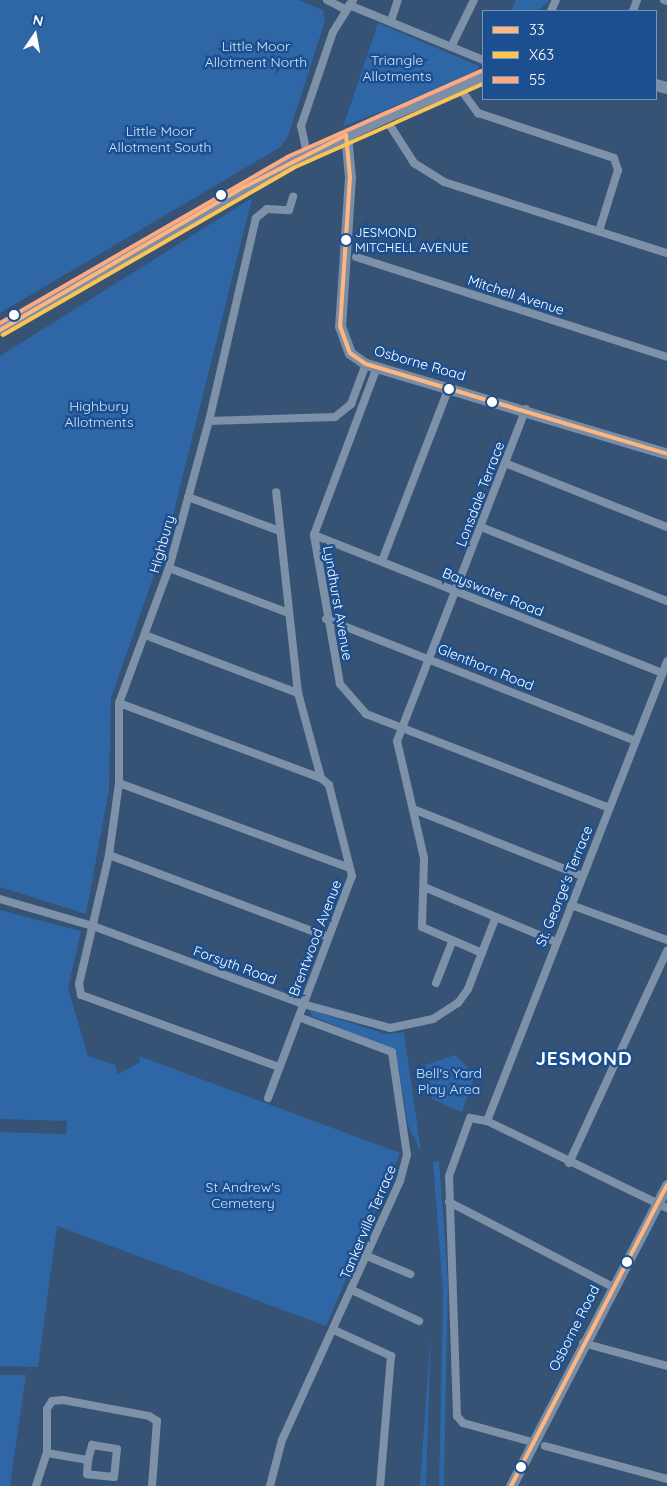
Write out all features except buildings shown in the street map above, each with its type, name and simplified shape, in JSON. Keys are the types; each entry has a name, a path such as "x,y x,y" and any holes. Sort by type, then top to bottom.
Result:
{"main road":[{"path":"0,330 312,152 342,137 482,78"},
{"name":"Osborne Road","path":"342,137 350,177 340,332 350,353 372,366 526,409 667,454"},
{"name":"Osborne Road","path":"511,1486 612,1287 662,1207 667,1184"}],"street":[{"path":"327,0 358,8 482,60"},
{"path":"388,20 398,0"},
{"path":"451,47 474,0"},
{"path":"312,152 301,126 330,39 349,5"},
{"path":"464,94 478,113 614,158 618,170 599,232"},
{"path":"391,127 408,156 435,178 667,253"},
{"name":"Highbury","path":"279,1067 81,995 79,984 109,855 119,783 119,703 169,568 209,421 256,218 267,209 289,210 293,197"},
{"name":"Mitchell Avenue","path":"356,257 667,357"},
{"path":"209,421 279,417 335,417 347,410 372,366"},
{"name":"Lyndhurst Avenue","path":"372,366 314,535 326,619 340,684 355,706 609,808"},
{"path":"382,561 449,387"},
{"name":"Lonsdale Terrace","path":"452,942 422,927 424,853 397,745 402,726 526,409"},
{"path":"505,463 667,527"},
{"name":"Brentwood Avenue","path":"268,1098 352,876 329,784 321,778 298,693 300,683 286,612 277,530 276,492"},
{"path":"188,497 277,530"},
{"path":"481,526 667,601"},
{"name":"Bayswater Road","path":"314,535 662,673"},
{"path":"169,568 286,612"},
{"name":"Glenthorn Road","path":"326,619 429,657 636,741"},
{"path":"145,635 298,693"},
{"name":"St. George's Terrace","path":"486,1121 667,661"},
{"path":"119,703 321,778"},
{"path":"119,783 350,868"},
{"path":"413,810 582,876"},
{"path":"109,855 328,937"},
{"path":"424,887 496,919 556,942"},
{"name":"Forsyth Road","path":"0,899 93,926 303,1004 390,1028 423,1022 441,1016 464,996 496,919"},
{"path":"571,905 667,940"},
{"path":"436,983 452,942 482,953"},
{"path":"569,1163 667,951"},
{"name":"Tankerville Terrace","path":"270,1486 282,1440 352,1290 406,1164 393,1054 299,1017"},
{"path":"532,1442 459,1420 449,1176 470,1118 486,1121 662,1207"},
{"path":"449,1202 612,1287"},
{"path":"367,1256 410,1274"},
{"path":"352,1290 419,1320"},
{"path":"334,1330 391,1356 380,1486"},
{"path":"583,1343 667,1366"},
{"path":"36,1486 47,1453 46,1409 52,1401 149,1416 157,1421 159,1434 152,1486"},
{"path":"92,1445 117,1449 114,1478 87,1474 88,1460 92,1445"},
{"path":"545,1446 667,1479"},
{"path":"47,1453 88,1460"}],"green space":[{"path":"0,0 299,0 323,10 325,21 287,139 279,148 0,313"},
{"path":"516,0 550,0 539,10 511,10"},
{"name":"Triangle Allotments","path":"378,23 479,66 477,73 343,127"},
{"name":"Highbury Allotments","path":"252,198 169,532 111,698 109,789 86,914 0,887 0,356"},
{"name":"St Andrew's Cemetery","path":"0,910 81,931 68,988 88,1056 115,1065 118,1074 140,1062 139,1056 400,1153 326,1326 57,1226 38,1367 0,1366 0,1132 66,1134 67,1121 0,1119"},
{"path":"310,1010 386,1034 404,1032 421,1152 408,1125 396,1051 312,1016"},
{"name":"Bell's Yard Play Area","path":"455,1055 475,1074 462,1112 432,1099 425,1065"},
{"path":"439,1161 448,1281 444,1486 439,1486 443,1292 433,1162"},
{"path":"431,1329 426,1486 420,1486"},
{"path":"0,1375 26,1375 10,1486 0,1486"}],"transit line":[{"name":"55","path":"0,323 287,157 481,71"},
{"name":"X63","path":"3,335 293,168 482,84"},
{"name":"33","path":"346,135 350,177 340,326 350,353 366,364 667,454"},
{"name":"33","path":"0,330 244,187 346,135"},
{"name":"33","path":"511,1486 667,1185"}],"place":[{"name":"JESMOND MITCHELL AVENUE","path":"346,240"}],"district":[{"name":"JESMOND","path":"584,1059"}],"park label":[{"name":"Little Moor Allotment North","path":"256,54"},
{"name":"Little Moor Allotment South","path":"160,140"}]}
